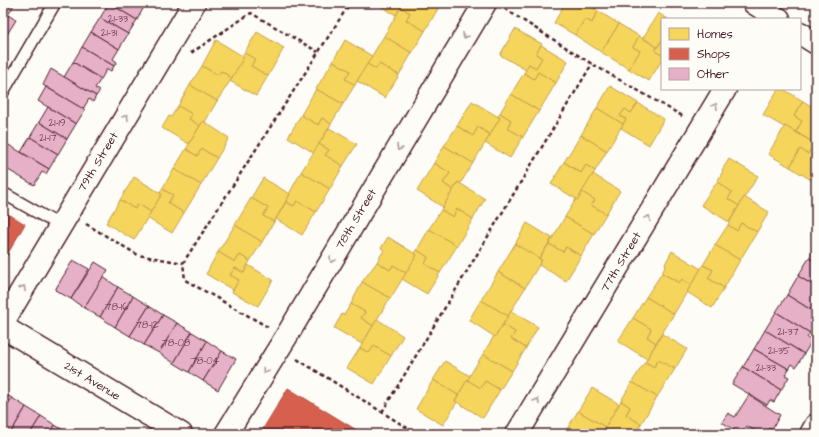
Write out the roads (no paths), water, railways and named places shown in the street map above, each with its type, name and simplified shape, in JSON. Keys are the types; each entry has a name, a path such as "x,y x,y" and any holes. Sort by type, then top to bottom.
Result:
{"street":[{"name":"79th Street","path":"3,322 194,3"},
{"name":"78th Street","path":"226,434 493,4"},
{"path":"801,34 816,43"},
{"name":"77th Street","path":"517,434 724,90"},
{"name":"21st Avenue","path":"3,327 181,434"},
{"path":"811,434 816,425"}],"lane":[{"path":"3,92 55,3"},
{"path":"3,193 61,226"}]}
